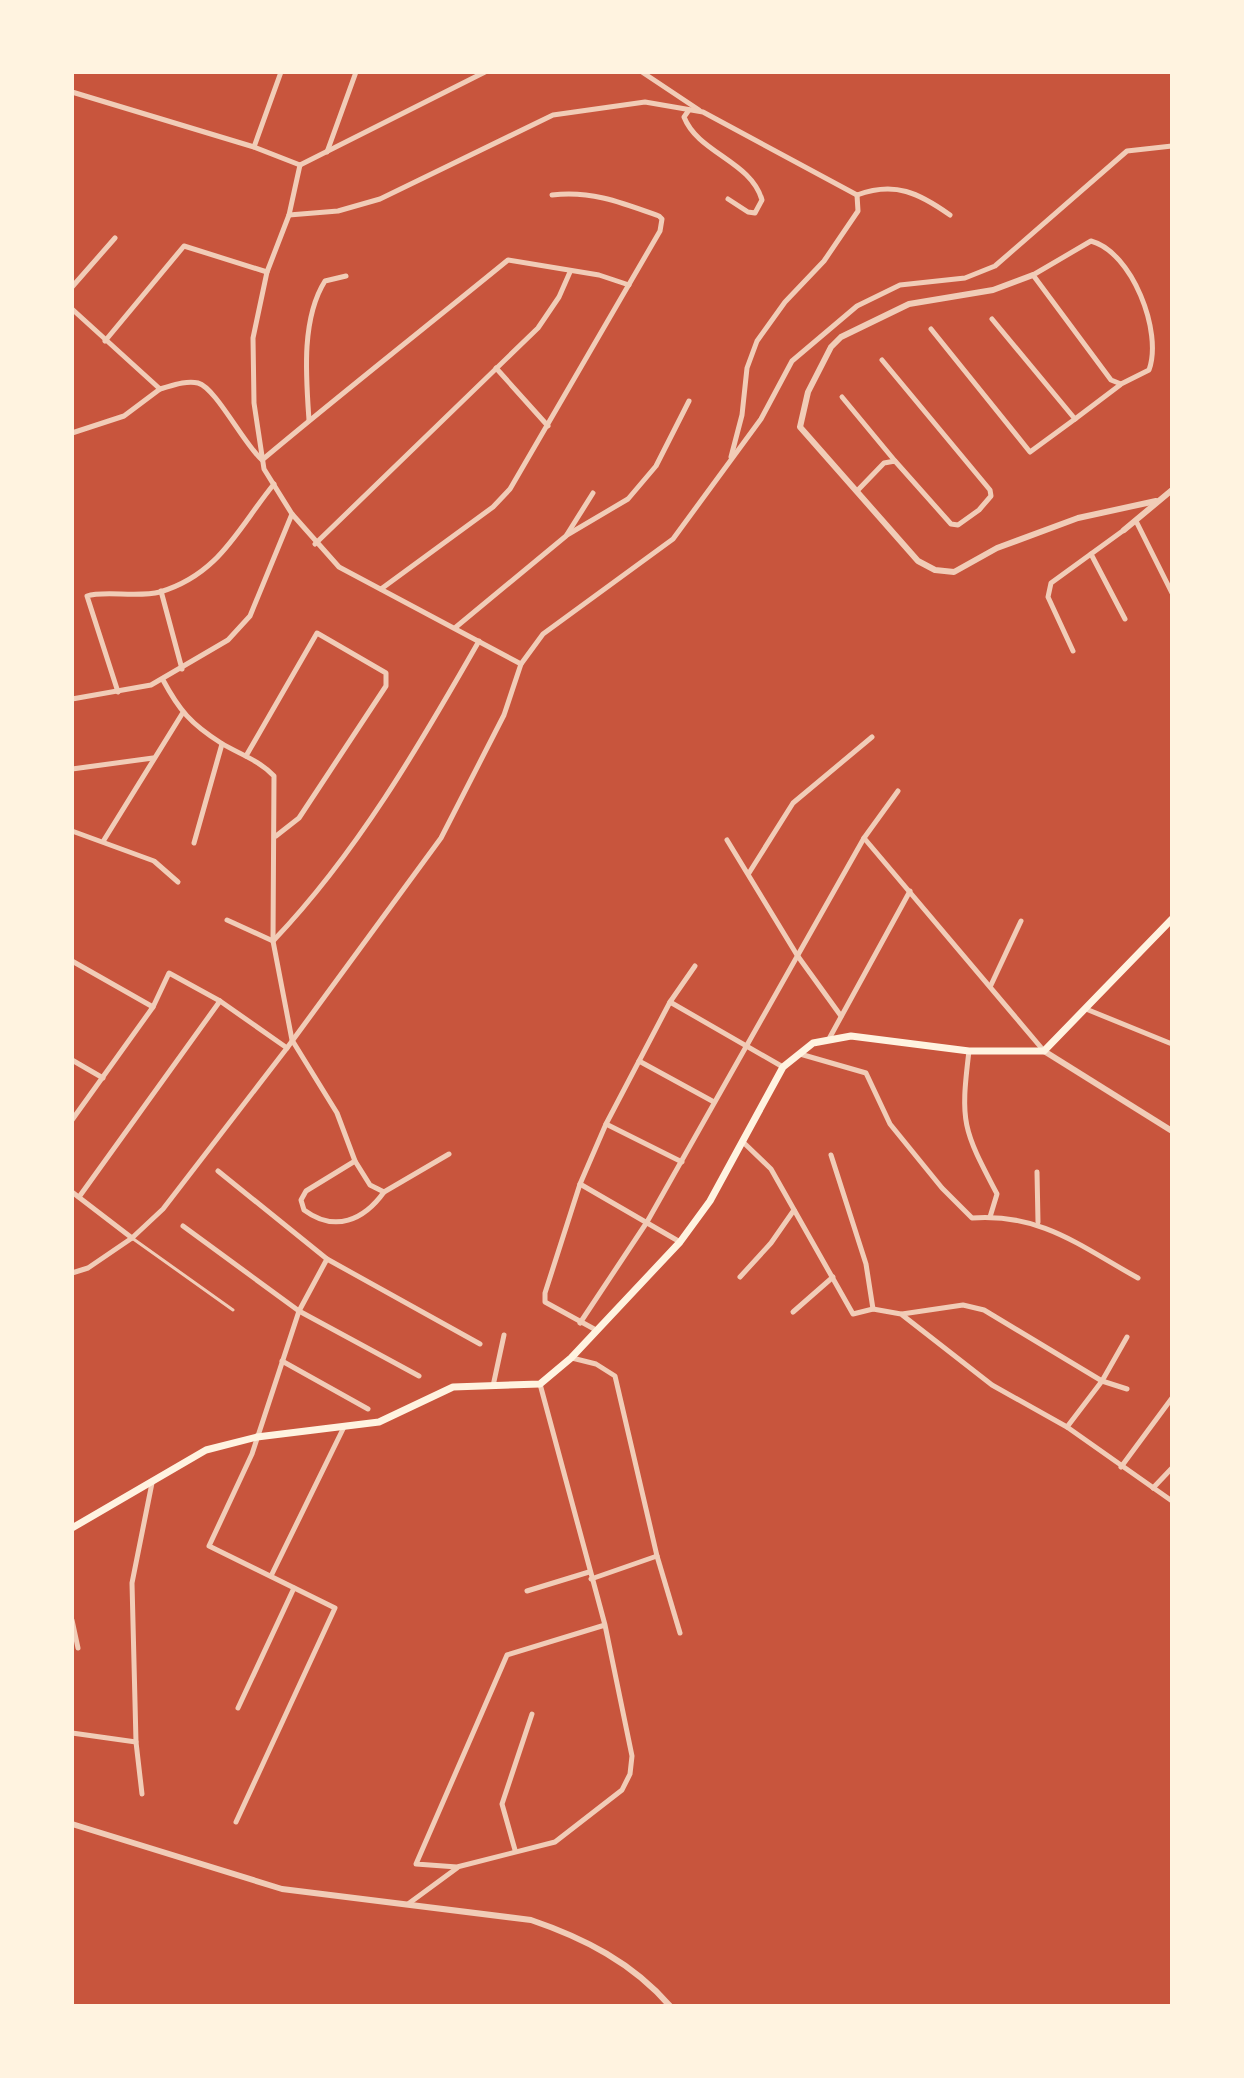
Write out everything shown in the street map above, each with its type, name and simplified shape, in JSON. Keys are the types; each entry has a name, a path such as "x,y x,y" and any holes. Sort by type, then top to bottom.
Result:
{"main road":[{"path":"72,1528 206,1450 257,1437 343,1429 379,1422 453,1387 540,1384 571,1358 680,1242 710,1201 783,1067 798,1054 813,1043 830,1037 851,1036 969,1051 1044,1051 1172,919"}],"street":[{"path":"254,147 281,72"},
{"path":"327,152 356,72"},
{"path":"72,92 254,147 300,165 485,72"},
{"path":"642,72 703,112 857,195"},
{"path":"289,215 338,211 380,199 553,115 645,102 703,112"},
{"path":"690,110 684,117 687,124 744,173 762,200 755,213 728,199"},
{"path":"72,1273 88,1268 132,1238 163,1209 287,1048 441,838 504,715 521,664 543,634 673,539 761,419 792,361 857,306 900,285 965,278 987,270 1127,151 1172,146"},
{"path":"262,460 254,403 253,338 267,272 289,215 300,165"},
{"path":"857,195 872,189 905,189 924,197 950,215"},
{"path":"381,589 502,499 548,426 662,224 659,216 611,198 582,194 552,195"},
{"path":"730,461 742,415 747,368 757,341 785,302 824,261 858,211 857,195"},
{"path":"72,287 115,238"},
{"path":"931,329 1030,452 1121,384 1149,370 1155,354 1145,302 1109,247 1091,241 1033,275 993,290 909,304 841,337 831,347 808,392 800,427 918,561 935,570 954,572 997,548 1078,518 1156,501 1172,490"},
{"path":"105,341 184,246 267,272"},
{"path":"262,460 508,260 599,275 629,285"},
{"path":"315,544 548,315 570,272"},
{"path":"1033,275 1111,380 1121,384"},
{"path":"309,421 308,343 313,308 325,281 346,276"},
{"path":"72,309 160,389"},
{"path":"992,319 1075,419"},
{"path":"842,397 951,524 958,525 979,510 991,496 990,490 882,360"},
{"path":"496,368 548,426"},
{"path":"72,433 124,416 160,389 195,382 209,389 244,442 262,460 292,514 315,544 339,567 521,664"},
{"path":"456,627 566,536 628,499 656,466 689,401"},
{"path":"857,491 884,463 895,461"},
{"path":"118,692 86,597 90,594 121,597 161,591 209,567 235,541 274,484"},
{"path":"566,536 593,493"},
{"path":"1073,651 1048,597 1048,588 1154,507 1156,501"},
{"path":"72,699 118,692 163,680 228,640 245,623 292,514"},
{"path":"1136,521 1172,593"},
{"path":"1091,554 1125,619"},
{"path":"161,591 182,669"},
{"path":"246,756 317,633 386,673 389,679 299,818 276,836"},
{"path":"273,941 305,908 412,760 479,641"},
{"path":"163,680 182,714 222,744 274,776 273,941 292,1040 337,1113 355,1161 370,1185 384,1192"},
{"path":"104,840 182,714"},
{"path":"749,873 793,803 872,737"},
{"path":"194,843 222,744"},
{"path":"72,769 153,758"},
{"path":"580,1323 647,1222 864,838 898,791"},
{"path":"72,831 104,840 154,861 178,882"},
{"path":"864,838 1044,1051 1172,1131"},
{"path":"727,840 797,955 841,1016"},
{"path":"830,1037 910,891"},
{"path":"227,920 273,941"},
{"path":"991,985 1021,921"},
{"path":"72,961 153,1007"},
{"path":"596,1330 545,1302 580,1184 606,1124 670,1002 695,966"},
{"path":"73,1117 153,1007 168,974 220,1001 287,1048"},
{"path":"79,1197 220,1001"},
{"path":"670,1002 783,1067"},
{"path":"1086,1009 1172,1044"},
{"path":"969,1051 962,1108 967,1137 997,1194 990,1217"},
{"path":"798,1054 866,1073 890,1124 942,1188 972,1218 1038,1222 1138,1278"},
{"path":"72,1060 103,1078"},
{"path":"639,1061 714,1102"},
{"path":"606,1124 682,1162"},
{"path":"743,1142 771,1169 853,1314 873,1309 901,1314 963,1305 984,1310 1102,1381 1127,1389"},
{"path":"355,1161 306,1191 301,1200 304,1210 321,1218 346,1221 371,1210 384,1192 449,1154"},
{"path":"831,1155 866,1264 873,1309"},
{"path":"218,1171 327,1259 480,1344"},
{"path":"1037,1172 1038,1222"},
{"path":"580,1184 680,1242"},
{"path":"72,1192 132,1238"},
{"path":"740,1277 771,1243 794,1210"},
{"path":"183,1226 299,1311 419,1376"},
{"path":"236,1822 335,1608 209,1546 257,1437 299,1311 327,1259"},
{"path":"793,1312 833,1277"},
{"path":"901,1314 992,1385 1067,1427 1172,1501"},
{"path":"493,1386 504,1335"},
{"path":"1067,1427 1102,1381 1127,1337"},
{"path":"571,1358 596,1364 615,1376 657,1556 680,1633"},
{"path":"282,1361 368,1409"},
{"path":"540,1384 605,1625 632,1756 630,1774 622,1790 570,1834 555,1842 457,1867 416,1864 415,1859 507,1655 605,1625"},
{"path":"1121,1467 1172,1398"},
{"path":"271,1576 343,1429"},
{"path":"1153,1488 1172,1468"},
{"path":"142,1794 136,1742 132,1583 152,1483"},
{"path":"591,1579 657,1556"},
{"path":"527,1591 589,1572"},
{"path":"238,1708 294,1588"},
{"path":"72,1620 78,1648"},
{"path":"515,1850 502,1804 532,1714"},
{"path":"72,1733 136,1742"},
{"path":"72,1824 282,1889 531,1920 571,1933 608,1953 652,1985 670,2006"},
{"path":"408,1904 457,1867"}],"lane":[{"path":"132,1238 233,1310"}]}
